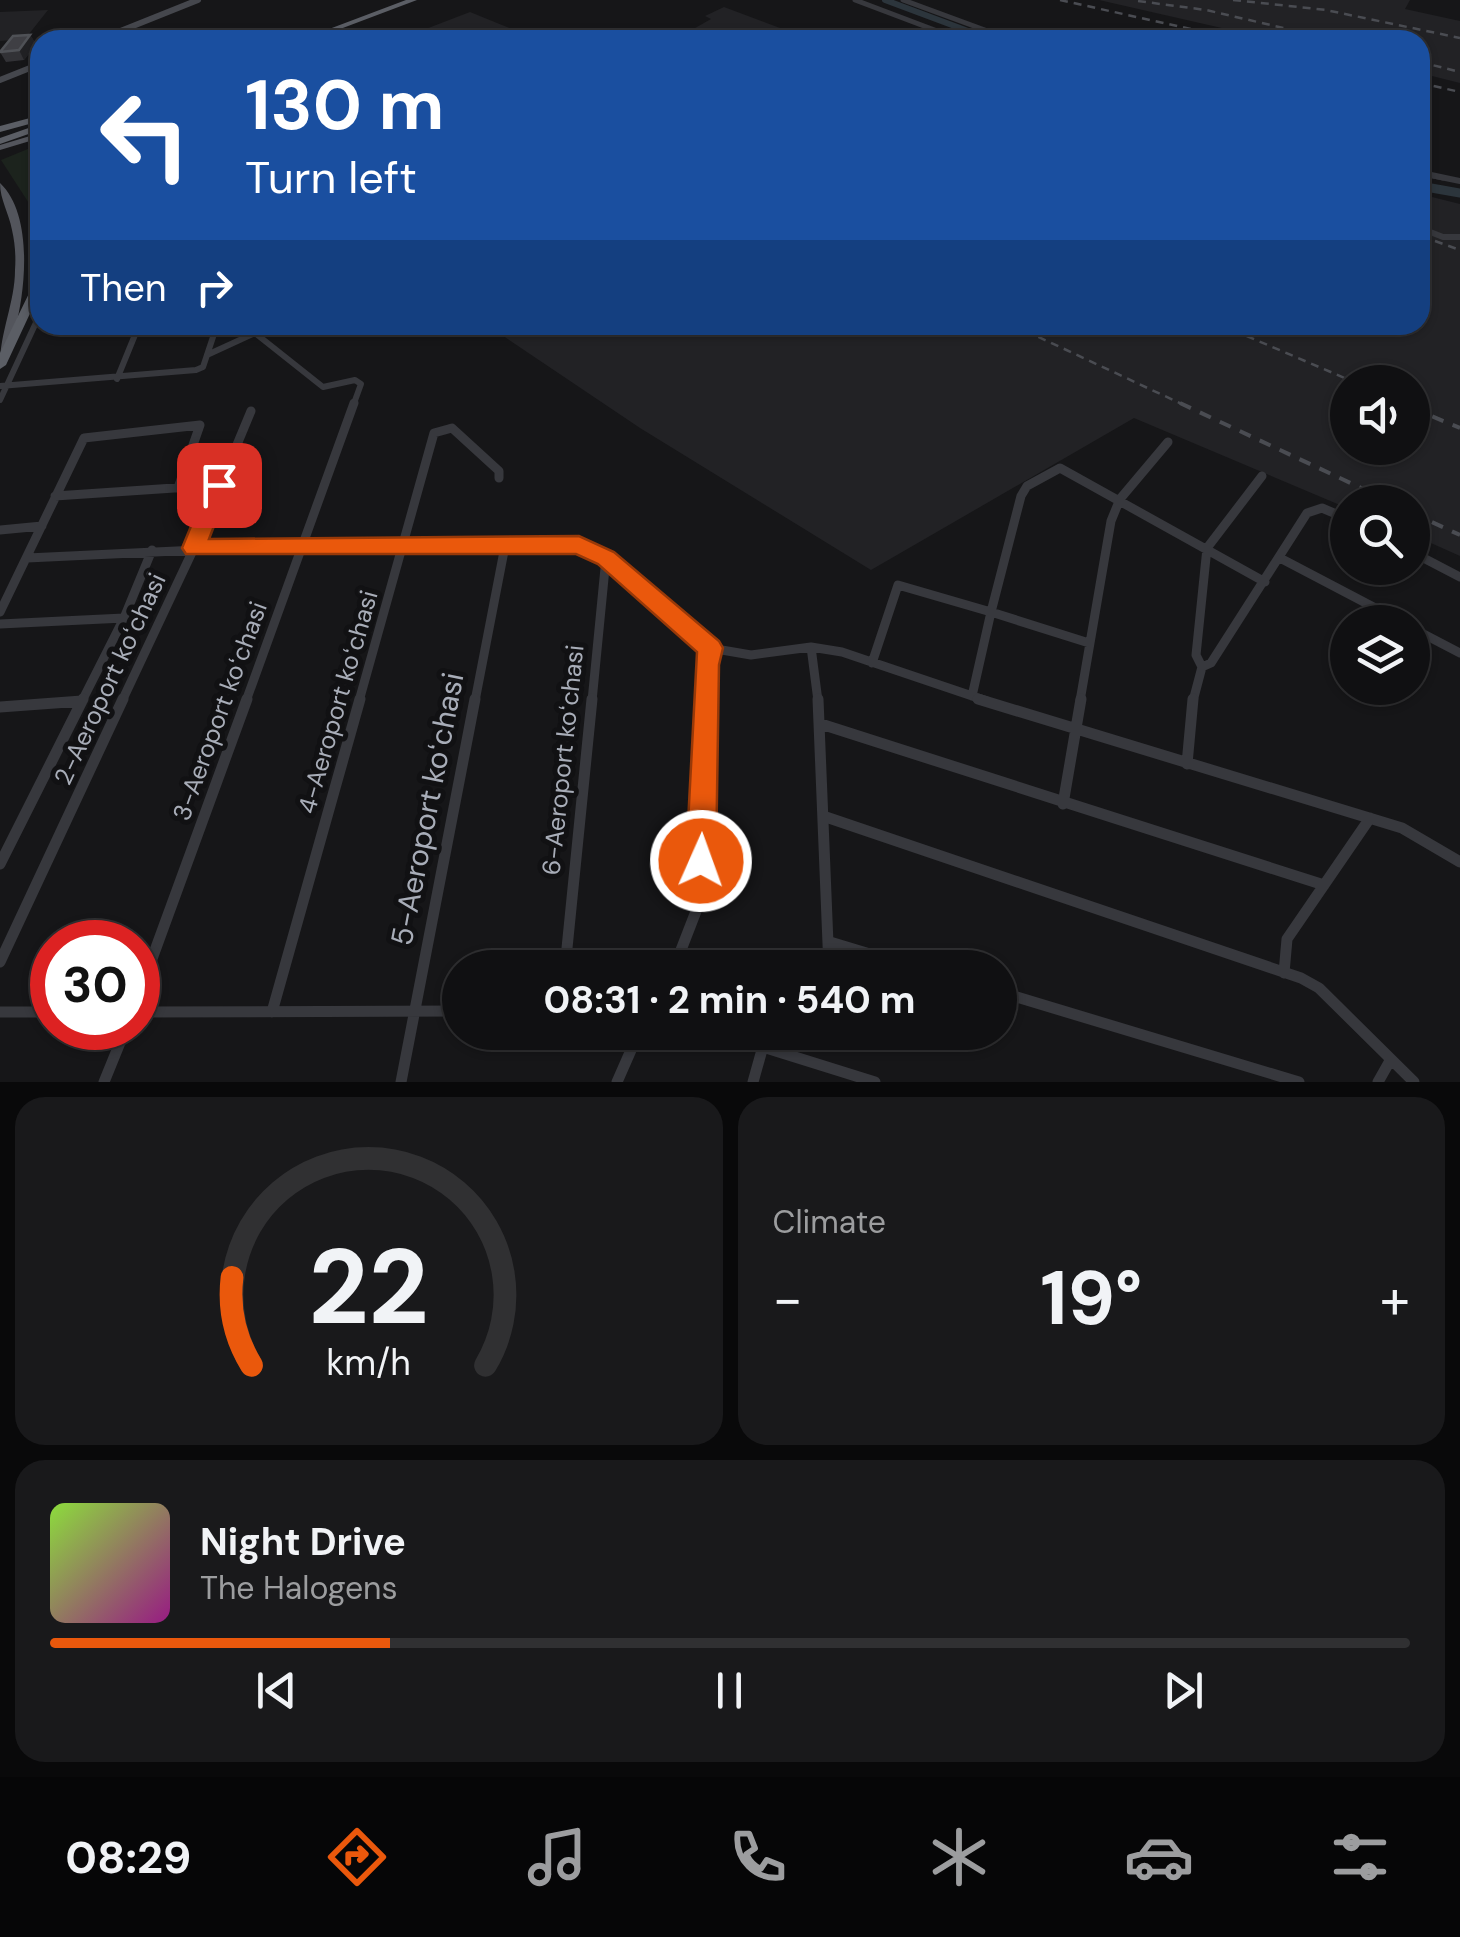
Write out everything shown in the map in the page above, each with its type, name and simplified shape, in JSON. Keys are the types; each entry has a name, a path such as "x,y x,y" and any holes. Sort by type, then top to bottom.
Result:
{"highway":[{"path":"310,30 390,0"},
{"path":"331,30 413,0"},
{"path":"0,121 30,122"},
{"path":"0,129 30,123"},
{"path":"0,145 30,127"},
{"path":"0,363 30,302"}],"main road":[{"path":"131,30 198,0"},
{"path":"127,30 207,0"},
{"path":"2,81 30,70"},
{"path":"0,145 30,137"},
{"path":"0,186 18,228 22,276 16,313 0,363"}],"street":[{"path":"855,0 934,30"},
{"path":"903,0 985,30"},
{"path":"1430,175 1460,181"},
{"path":"1430,232 1460,237"},
{"path":"0,400 30,334"},
{"path":"117,379 134,335"},
{"path":"4,386 196,370 203,366 214,335"},
{"name":"3-Aeroport koʻchasi","path":"208,355 251,335"},
{"name":"3-Aeroport koʻchasi","path":"160,936 360,381 323,387 258,335"},
{"name":"2-Aeroport koʻchasi","path":"0,962 194,548 252,411"},
{"path":"0,612 88,436 200,426 178,488"},
{"name":"4-Aeroport koʻchasi","path":"272,1012 434,433 452,428 500,471 499,478"},
{"path":"1063,804 1111,522 1120,498 1168,442"},
{"path":"972,696 1027,486 1053,470 1065,468 1264,582"},
{"path":"1187,764 1191,707 1202,667 1196,654 1206,548 1262,476"},
{"path":"56,496 219,485"},
{"path":"1202,667 1211,662 1310,511 1322,508 1330,511"},
{"path":"0,530 42,526"},
{"path":"27,558 302,545 579,545 606,558 710,648 751,654 812,648 842,652 1187,764 1370,818 1414,835 1460,862"},
{"name":"5-Aeroport koʻchasi","path":"401,1082 505,546"},
{"path":"0,864 124,618 152,550"},
{"name":"6-Aeroport koʻchasi","path":"566,950 606,558"},
{"path":"1280,558 1370,605"},
{"path":"1430,561 1460,577"},
{"path":"872,663 898,585 1089,643"},
{"path":"0,624 124,618"},
{"path":"1430,637 1460,653"},
{"path":"681,950 700,900 706,665 710,648"},
{"path":"812,648 821,724 830,950"},
{"path":"0,707 82,701"},
{"path":"821,724 1324,885"},
{"path":"826,817 1320,988 1414,1082"},
{"path":"1284,973 1287,938 1370,818"},
{"path":"830,942 856,950"},
{"path":"1017,997 1300,1082"},
{"path":"160,1012 442,1011"},
{"path":"0,1012 30,1012"},
{"path":"104,1082 117,1050"},
{"path":"616,1082 631,1050"},
{"path":"753,1082 762,1050"},
{"path":"791,1050 875,1082"},
{"path":"1378,1082 1392,1060"}],"shaded area":[{"path":"1099,0 1410,0 1405,9 1460,21 1460,83 1430,76 1430,30 1230,30"},
{"path":"724,7 785,30 692,30 711,19 705,16"},
{"path":"48,10 25,39 0,41 0,12"},
{"path":"470,12 514,30 423,30"},
{"path":"30,148 30,205 1,160"},
{"path":"1430,196 1460,204 1460,556 1430,543 1430,485 1330,485 1330,501 1134,418 871,570 640,428 502,335 1430,335"}],"building":[{"path":"30,35 19,50 0,52 13,36"}],"waterway":[{"path":"885,0 965,30"},
{"path":"1430,188 1460,193"}],"railway":[{"path":"1060,0 1195,30"},
{"path":"1233,0 1326,10 1422,30"},
{"path":"1138,1 1206,10 1292,30"},
{"path":"1430,32 1460,38"},
{"path":"1430,64 1460,72"},
{"path":"1430,85 1460,92"},
{"path":"1435,241 1460,250"},
{"path":"1034,335 1186,406"},
{"path":"1244,335 1330,372"},
{"path":"1180,403 1355,485"},
{"path":"1430,416 1460,428"},
{"path":"1430,521 1460,535"}],"route":[{"path":"219,485 194,548 579,545 596,550 710,648 706,665 701,861"}]}
